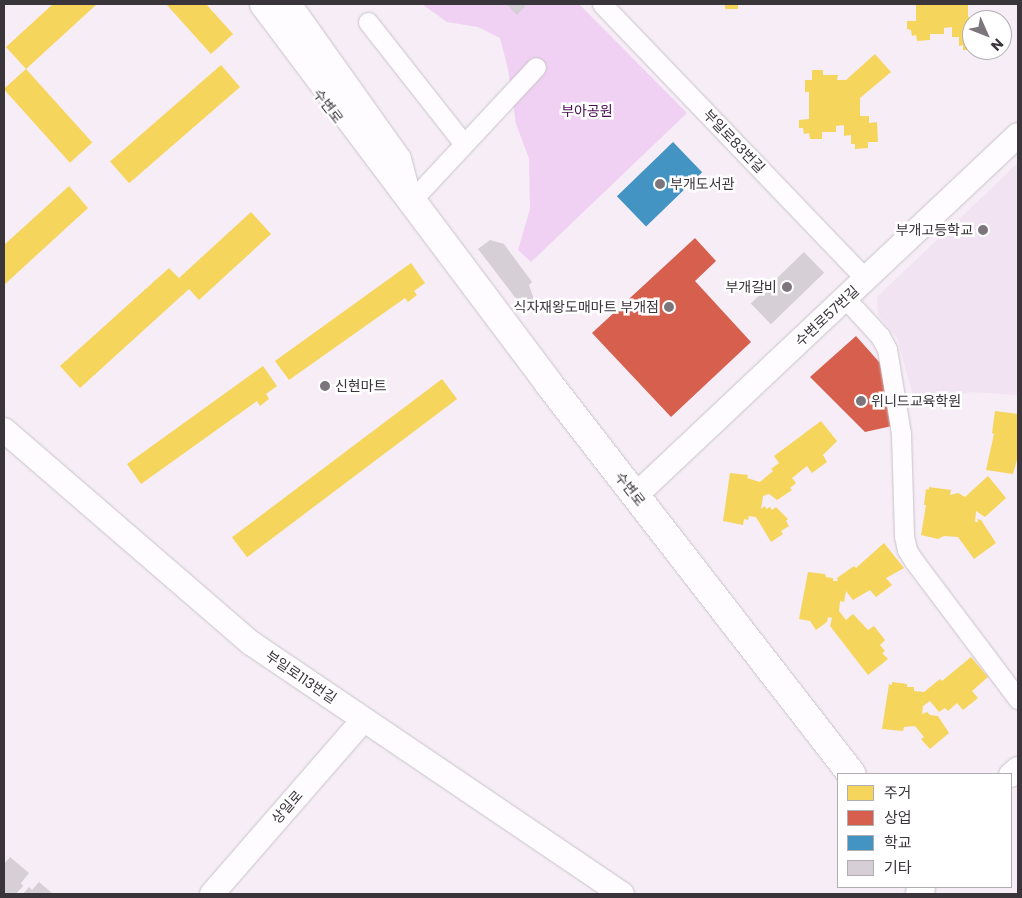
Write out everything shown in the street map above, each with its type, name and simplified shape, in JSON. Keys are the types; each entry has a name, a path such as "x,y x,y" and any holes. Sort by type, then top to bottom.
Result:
{"main road":[{"name":"수변로","path":"264,4 403,191 635,496 851,773"}],"street":[{"name":"수변로","path":"252,4 392,191 403,191 399,160 289,4"},
{"name":"부일로83번길","path":"602,4 866,279"},
{"path":"368,22 464,144"},
{"path":"403,191 464,144 536,67"},
{"name":"수변로57번길","path":"635,496 1018,136"},
{"path":"845,298 880,336 887,349 901,434 904,536 908,550 914,561 1018,699"},
{"name":"부일로113번길","path":"4,430 251,643 622,894"},
{"name":"상일로","path":"212,894 363,720"}],"shaded area":[{"name":"부개고등학교","path":"1018,163 1018,395 970,392 916,407 897,338 878,315 877,297"}],"green space":[{"name":"부아공원","path":"422,4 579,4 687,113 531,262 518,250 530,209 529,158 516,124 508,69 500,38 478,27 447,22"}],"building: 주거":[{"path":"53,4 97,4 26,69 6,47"},
{"path":"166,4 206,4 233,34 211,54"},
{"path":"725,4 738,4 738,9 725,9"},
{"path":"916,4 968,4 968,10 962,10 962,45 959,46 959,37 952,37 952,27 944,28 944,34 930,34 930,40 917,41 916,35 912,36 911,30 907,29 907,21 916,21"},
{"path":"875,54 891,72 860,98 860,116 869,116 869,123 877,122 878,142 868,142 868,148 855,149 855,144 851,144 851,135 844,136 844,125 836,126 836,132 822,132 822,139 810,139 809,133 804,134 803,128 799,128 799,120 809,119 809,92 805,92 805,80 812,80 812,70 823,70 823,75 838,75 837,80 846,80"},
{"path":"221,65 240,87 129,183 110,161"},
{"path":"26,69 92,143 70,163 4,89"},
{"path":"69,186 88,208 4,285 4,245"},
{"path":"251,212 271,234 199,300 189,289 80,388 60,366 169,268 179,278"},
{"path":"411,263 425,283 414,291 417,295 408,302 405,298 289,380 275,361"},
{"path":"263,366 277,386 266,394 269,399 260,406 257,401 141,484 127,464"},
{"path":"442,379 457,399 247,557 232,537"},
{"path":"995,411 1018,414 1018,456 1013,474 986,470 994,434 992,433"},
{"path":"821,421 837,441 823,455 827,462 812,473 807,466 792,478 796,483 790,488 792,490 777,500 769,494 763,496 761,509 765,506 766,509 770,507 772,510 776,507 788,519 786,521 789,526 781,531 783,534 771,542 756,517 749,516 748,520 744,519 743,525 723,521 730,473 748,475 747,478 760,482 779,463 774,456"},
{"path":"988,476 1006,498 985,517 976,511 975,522 978,522 977,519 981,520 996,543 974,559 958,537 944,536 938,539 921,535 926,505 924,505 926,489 929,490 929,487 951,490 950,495 958,493 965,497"},
{"path":"884,543 904,568 886,578 892,585 876,597 870,590 853,600 846,591 844,602 840,601 839,611 846,620 853,614 868,630 874,626 885,640 880,645 885,651 882,653 888,659 868,675 830,626 832,618 828,617 827,622 816,630 810,621 799,619 808,572 825,574 826,577 833,578 833,581 838,581 837,578 854,566 856,568"},
{"path":"971,657 988,677 972,691 978,698 963,710 957,703 948,711 945,708 939,712 930,701 923,706 922,714 927,712 930,715 938,716 949,733 930,749 921,739 924,737 915,726 904,727 903,731 882,729 889,684 892,685 892,682 907,684 907,687 914,687 914,691 924,692 940,679 942,681"}],"building: 상업":[{"name":"식자재왕도매마트 부개점","path":"695,238 716,261 695,281 751,342 671,417 592,333"},
{"name":"위니드교육학원","path":"856,336 880,363 892,426 865,432 810,377"}],"building: 학교":[{"name":"부개도서관","path":"673,142 702,172 646,226 617,196"}],"building: 기타":[{"path":"506,4 523,4 525,7 517,15"},
{"path":"490,240 504,244 532,282 529,285 536,305 527,313 478,249"},
{"name":"부개갈비","path":"804,252 824,273 771,324 751,303"},
{"path":"10,857 29,873 21,883 23,886 16,894 4,894 4,864"},
{"path":"39,882 53,894 23,894 29,887 32,890"}],"place":[{"name":"부개도서관","path":"660,184"},
{"name":"부개고등학교","path":"983,230"},
{"name":"부개갈비","path":"787,287"},
{"name":"식자재왕도매마트 부개점","path":"669,307"},
{"name":"신현마트","path":"325,386"},
{"name":"위니드교육학원","path":"861,401"}]}
